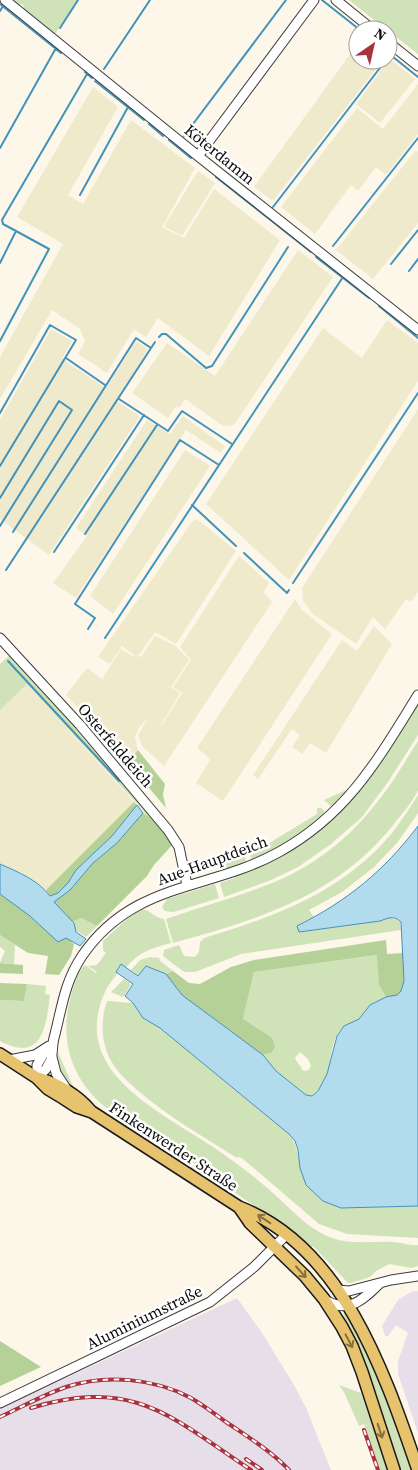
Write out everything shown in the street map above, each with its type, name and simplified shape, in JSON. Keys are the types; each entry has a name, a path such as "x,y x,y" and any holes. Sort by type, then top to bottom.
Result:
{"main road":[{"path":"4,1057 37,1078"},
{"name":"Finkenwerder Straße","path":"37,1078 53,1082 68,1091 82,1101 92,1112"},
{"name":"Finkenwerder Straße","path":"37,1078 48,1089 77,1107 92,1112 239,1207 258,1214 286,1235 312,1259 349,1306 379,1366 418,1470"},
{"name":"Finkenwerder Straße","path":"239,1207 250,1223 298,1268 324,1299 352,1346 394,1470"}],"street":[{"name":"Köterdamm","path":"5,0 418,330"},
{"path":"198,156 314,0"},
{"path":"336,0 361,20"},
{"path":"398,50 418,66"},
{"name":"Osterfelddeich","path":"0,638 80,725 168,830 179,847 187,885"},
{"name":"Aue-Hauptdeich","path":"51,1042 69,980 89,947 113,923 130,910 150,899 187,885 232,872 265,859 292,844 333,813 369,772 418,695"},
{"path":"51,1042 56,1073 68,1091"},
{"path":"4,1057 35,1056 51,1042"},
{"path":"37,1078 37,1065 51,1042"},
{"path":"37,1078 46,1069 52,1057"},
{"name":"Aluminiumstraße","path":"0,1403 210,1302 234,1284 286,1235"},
{"path":"338,1290 349,1291 418,1276"},
{"path":"324,1299 337,1306 349,1306 366,1296 380,1283"}],"shaded area":[{"path":"348,57 348,70 375,70 273,201 254,187"},
{"path":"398,65 415,79 380,123 356,104 382,70 398,70"},
{"path":"418,84 418,134 386,175 376,167 358,191 351,185 315,234 281,207 357,108 383,129"},
{"path":"93,87 118,107 68,195 83,204 131,120 195,168 162,227 184,238 214,189 280,240 209,356 158,318 146,337 134,329 107,373 78,354 85,341 80,329 52,310 0,399 0,357 63,244 17,217"},
{"path":"416,150 418,152 418,223 373,279 336,250"},
{"path":"198,171 215,183 182,236 164,226"},
{"path":"298,250 333,277 234,425 223,426 185,399 179,408 176,406 168,418 132,393 167,343 215,376"},
{"path":"387,320 418,343 418,381 289,580 206,504 323,328 362,358"},
{"path":"51,329 72,341 62,359 106,388 136,341 148,349 117,401 140,416 49,555 0,519 0,420"},
{"path":"418,409 418,592 411,602 406,599 385,629 373,617 356,644 313,614 303,601 302,588"},
{"path":"183,416 225,446 221,453 186,430 76,598 53,583 87,536 76,528 147,420 170,434"},
{"path":"185,450 210,466 113,614 90,596"},
{"path":"194,519 201,522 236,551 176,644 155,632 138,656 141,657 155,636 176,646 189,660 171,687 180,693 161,725 182,693 173,687 191,660 180,647 239,556 269,583 264,592 272,602 164,766 142,746 138,735 149,717 139,728 135,737 138,750 128,763 66,695 87,668 102,679 121,649 137,657 122,646 110,664 98,657"},
{"path":"295,599 302,610 332,634 223,801 196,783 210,760 197,748"},
{"path":"374,626 392,644 326,753 310,743 302,754 292,747 300,735 292,729 258,779 253,775 342,640 357,651"},
{"path":"27,684 134,802 46,890 31,879 0,864 0,710"},
{"path":"418,1291 418,1433 398,1374 398,1361 408,1333 396,1325 388,1336 385,1336 382,1326 398,1300 411,1292"},
{"path":"237,1298 262,1333 294,1385 306,1408 331,1470 0,1470 0,1409"}],"green space":[{"path":"15,0 77,0 55,34 23,10 24,6 18,5 14,2"},
{"path":"349,0 418,0 418,54 398,38 398,20 374,20"},
{"path":"10,655 78,727 158,823 147,817 142,809 27,684 0,710 0,664"},
{"path":"418,702 418,735 388,782 362,817 331,844 298,867 271,880 224,897 220,883 235,878 235,876 291,849 341,811 376,770"},
{"path":"418,741 418,790 416,794 394,824 371,849 347,870 294,902 235,925 173,943 166,919 284,878 314,861 342,840 367,815 394,779"},
{"path":"138,750 165,784 163,795 166,808 128,763"},
{"path":"353,787 334,807 324,800"},
{"path":"418,795 418,813 397,843 374,867 342,892 309,910 314,917 297,926 299,932 380,921 389,917 400,921 401,930 241,954 195,972 185,972 163,956 164,950 179,945 184,956 195,957 199,952 200,942 204,938 282,911 330,887 373,854 392,833"},
{"path":"134,802 137,805 112,836 76,870 68,883 58,893 50,896 46,890"},
{"path":"317,808 322,808 326,814 273,850 253,860 251,859 250,851 256,845 258,850 317,814"},
{"path":"143,813 158,823 174,843 154,865 147,876 97,926 81,918 72,922 53,902 70,890 93,863 117,843"},
{"path":"242,850 246,861 243,865 216,873"},
{"path":"215,884 219,898 174,912 165,911 162,907 167,899"},
{"path":"0,894 63,938 72,940 71,942 74,944 71,956 59,975 45,974 48,956 28,953 0,935"},
{"path":"142,909 158,918 164,919 171,943 141,954 126,968 121,964 116,971 118,973 105,992 97,1023 101,1050 114,1073 134,1094 211,1145 250,1174 322,1234 347,1241 392,1242 418,1245 418,1266 411,1268 389,1264 376,1271 370,1277 348,1283 313,1246 311,1248 303,1240 221,1183 222,1181 113,1113 87,1089 78,1075 68,1044 66,1028 72,992 78,974 85,965 97,972 88,966 97,965 106,953 103,950 103,941 129,917"},
{"path":"81,918 97,926 86,937 74,929 72,922"},
{"path":"0,935 15,945 14,964 0,963 5,951 0,947"},
{"path":"386,940 387,954 403,953 403,986 401,991 394,996 386,997 379,985 377,955 254,972 243,1019 272,1038 275,1047 271,1053 263,1055 182,995 166,974 173,971 189,983 200,984 231,967 254,960"},
{"path":"378,955 379,985 386,997 376,1002 359,1019 339,1031 324,1082 311,1096 306,1095 276,1071 263,1055 271,1053 243,1019 254,972","holes":["300,1052 308,1059 311,1066 309,1070 305,1071 302,1070 295,1058"]},
{"path":"150,957 160,958 159,960 173,971 166,974 146,966 139,976 131,970 140,960"},
{"path":"0,963 23,965 23,974 0,973"},
{"path":"124,979 131,984 123,997 111,992"},
{"path":"0,983 27,984 24,1001 0,1000"},
{"path":"27,984 46,986 45,994 50,995 46,1019 39,1039 33,1045 25,1048 14,1047 0,1041 0,1000 24,1001"},
{"path":"107,1001 133,1003 143,1018 160,1028 289,1134 298,1154 300,1168 341,1208 418,1206 418,1238 347,1234 319,1224 242,1158 237,1158 160,1108 136,1089 115,1068 109,1057 103,1033 103,1017"},
{"path":"58,1052 74,1089 60,1073 57,1063"},
{"path":"344,1313 348,1315 377,1374 412,1470 400,1470 379,1410 343,1319"},
{"path":"0,1341 41,1367 0,1386"},
{"path":"339,1385 361,1393 388,1470 380,1470 364,1424 359,1426"}],"water":[{"path":"137,805 143,813 117,843 93,863 70,890 54,902 74,923 76,932 86,939 80,946 66,938 58,942 30,916 0,894 0,864 34,881 50,896 58,893 68,883 76,870 112,836"},
{"path":"418,826 418,1206 341,1208 323,1201 306,1185 300,1168 295,1141 289,1134 160,1028 143,1018 133,1003 125,996 133,984 116,972 121,964 138,976 146,966 166,974 182,995 263,1055 276,1071 306,1095 312,1096 318,1091 327,1074 337,1036 344,1026 359,1019 370,1005 386,997 397,995 401,991 404,981 401,922 396,918 391,918 299,932 297,926 332,906 364,884 392,857"}],"waterway":[{"path":"60,28 78,0"},
{"path":"104,69 150,0"},
{"path":"184,136 286,0"},
{"path":"322,0 348,21"},
{"path":"0,4 61,53"},
{"path":"0,11 3,6"},
{"path":"0,148 56,48"},
{"path":"398,61 418,77"},
{"path":"273,207 378,70"},
{"path":"85,72 92,78"},
{"path":"0,263 16,231 3,224 2,220 87,74"},
{"path":"95,81 144,120"},
{"path":"80,195 128,107"},
{"path":"149,124 163,136"},
{"path":"333,246 418,138"},
{"path":"169,140 191,158"},
{"path":"216,177 311,252"},
{"path":"391,264 418,230"},
{"path":"0,341 49,249 16,231"},
{"path":"159,337 162,334 166,334 206,368 212,366 288,247"},
{"path":"316,257 369,298"},
{"path":"409,271 418,259"},
{"path":"105,638 343,277"},
{"path":"379,306 418,338"},
{"path":"0,413 50,325 76,340 0,466"},
{"path":"13,532 136,338 151,348"},
{"path":"6,570 155,342"},
{"path":"66,358 105,385"},
{"path":"293,583 418,393"},
{"path":"119,399 168,431 182,411 232,444"},
{"path":"0,498 59,401 72,410 0,526"},
{"path":"54,552 144,415"},
{"path":"85,534 157,425"},
{"path":"88,629 95,618 75,604 180,440 219,465"},
{"path":"192,505 236,546"},
{"path":"244,553 287,593 289,590"},
{"path":"8,661 119,781"}],"railway":[{"path":"0,1417 49,1394 81,1383 113,1379 146,1382 177,1391 191,1398 259,1444 289,1470"},
{"path":"31,1408 67,1400 97,1397 125,1400 149,1407 173,1418 251,1470"},
{"path":"364,1430 378,1470"},
{"path":"246,1459 262,1470"}]}
